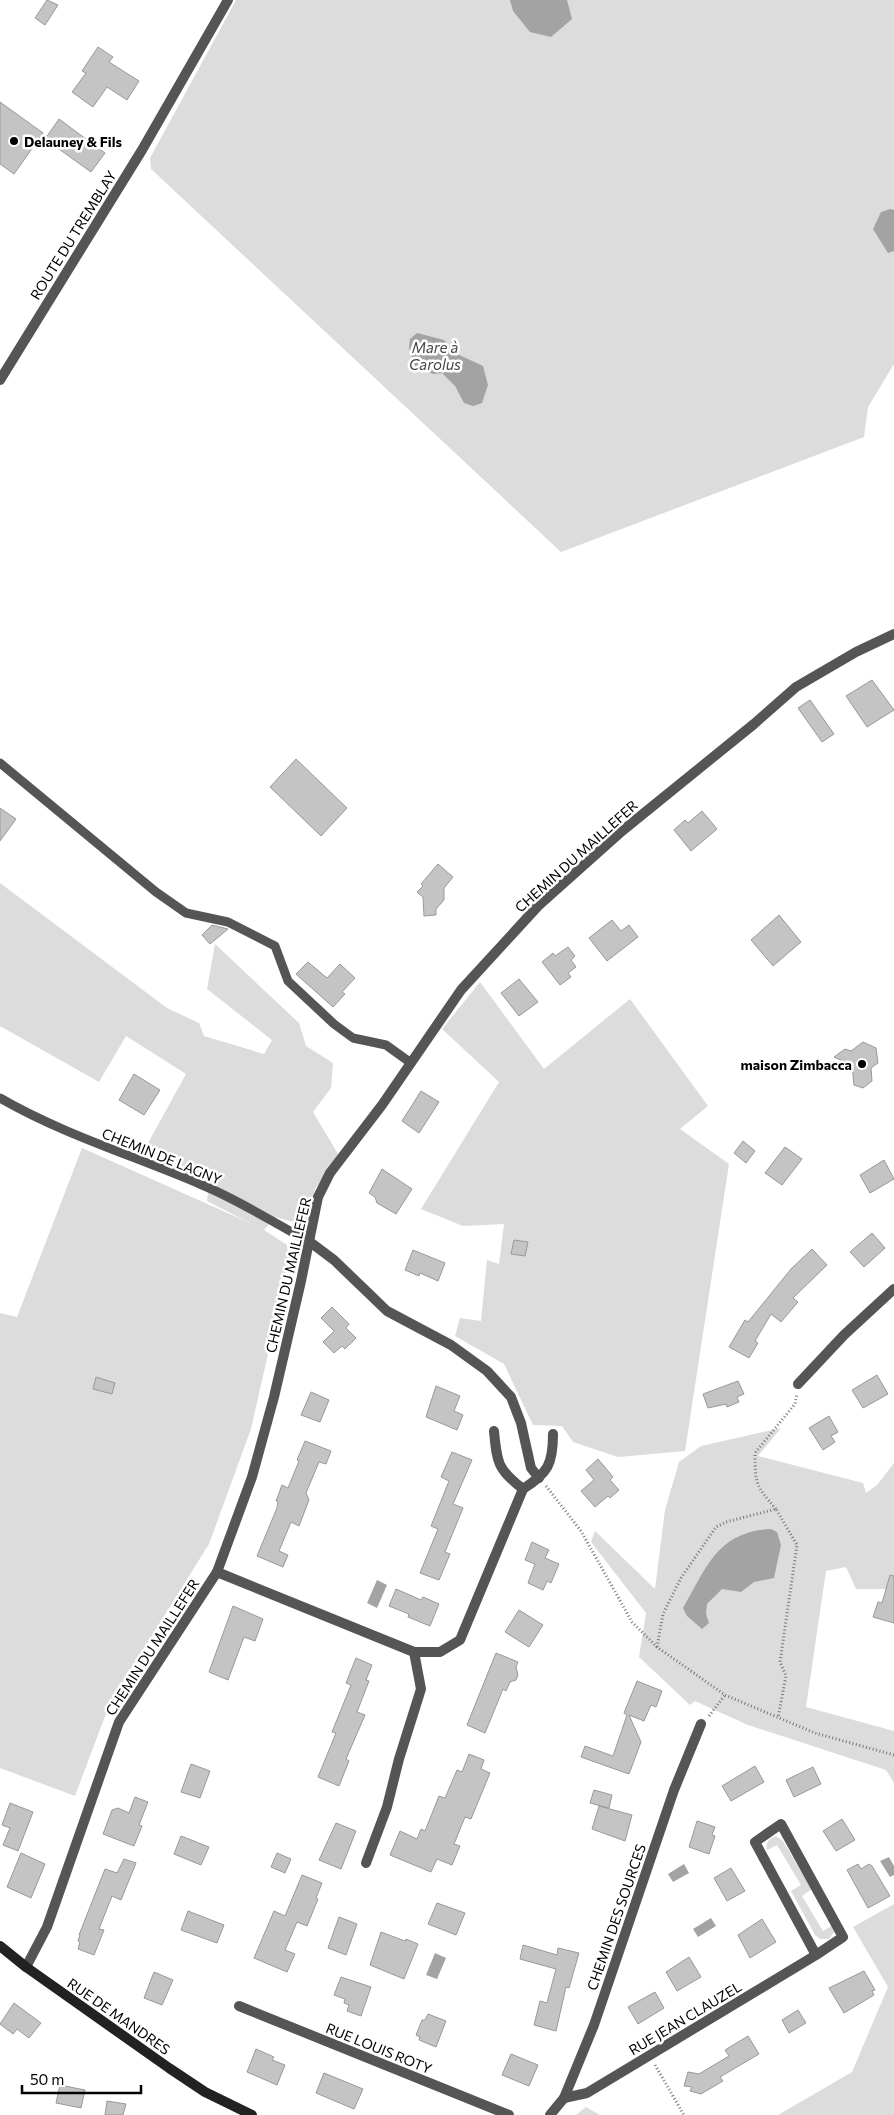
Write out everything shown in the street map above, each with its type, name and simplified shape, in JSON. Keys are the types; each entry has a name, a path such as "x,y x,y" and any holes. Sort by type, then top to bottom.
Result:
{"street":[{"name":"ROUTE DU TREMBLAY","path":"0,380 142,150 228,0"},
{"name":"CHEMIN DU MAILLEFER","path":"26,1967 47,1927 119,1722 217,1572 254,1468 274,1397 310,1242 312,1222 318,1197 330,1173 411,1063 461,990 538,906 622,831 754,724 796,687 856,652 894,634"},
{"name":"CHEMIN DE LAGNY","path":"310,1242 334,1260 388,1310 451,1344 487,1371 510,1397 521,1423 531,1468 539,1478"},
{"path":"798,1384 844,1335 894,1289"},
{"path":"494,1431 497,1461 506,1476 522,1489"},
{"path":"217,1572 414,1652 440,1652 460,1640 522,1489 539,1478 550,1463 553,1434"},
{"path":"366,1863 387,1807 399,1759 421,1689 414,1652"},
{"name":"CHEMIN DES SOURCES","path":"550,2115 564,2098 594,2025 674,1790 701,1724"},
{"name":"RUE JEAN CLAUZEL","path":"564,2098 587,2093 816,1955 843,1937 781,1824 755,1842 816,1955"},
{"name":"RUE DE MANDRES","path":"0,1946 26,1967 204,2092 252,2115"},
{"name":"RUE LOUIS ROTY","path":"239,2006 509,2115"}],"lane":[{"path":"0,762 156,892 186,913 228,922 275,946 288,981 334,1024 353,1038 386,1045 411,1063"},
{"name":"CHEMIN DE LAGNY","path":"0,1098 47,1123 204,1186 310,1242"}],"path":[{"path":"778,1718 786,1676 780,1662 797,1545 776,1509 758,1489 755,1472 755,1453 795,1404 798,1384"},
{"path":"539,1478 581,1531 632,1622 657,1647 725,1695 815,1733 894,1755"},
{"path":"657,1647 666,1607 681,1578 716,1527 726,1522 776,1509"},
{"path":"701,1724 716,1709 725,1695"},
{"path":"650,2056 684,2115"}],"shaded area":[{"path":"236,0 894,0 894,364 868,407 864,437 561,552 151,169 150,158"},
{"path":"0,883 167,1008 199,1023 204,1036 264,1054 272,1040 207,989 215,944 299,1023 306,1046 333,1063 331,1088 313,1112 338,1154 315,1189 305,1225 275,1217 264,1230 287,1245 289,1261 251,1429 209,1544 110,1703 75,1796 0,1768 0,1313 17,1317 82,1148 250,1223 207,1201 209,1184 142,1154 186,1074 126,1036 99,1082 0,1026"},
{"path":"480,982 544,1069 630,999 708,1106 680,1129 729,1164 685,1451 618,1457 573,1442 562,1426 533,1425 504,1364 455,1336 460,1318 481,1321 487,1260 499,1264 504,1224 463,1226 421,1209 499,1082 442,1029"},
{"path":"781,1428 758,1456 863,1483 866,1493 877,1485 894,1463 894,1589 856,1589 846,1567 826,1571 806,1707 894,1731 894,1783 886,1770 748,1725 695,1701 690,1705 639,1657 646,1613 591,1542 595,1531 655,1589 665,1510 679,1462 701,1446"},
{"path":"776,1836 783,1841 812,1889 802,1896 823,1931 833,1925 834,1932 829,1939 820,1939 815,1935 791,1891 801,1885 777,1845 767,1850 768,1841"},
{"path":"894,1904 894,2115 778,2115 852,2072 888,1987 853,1927"},
{"path":"586,2107 600,2115 576,2115"}],"water":[{"path":"510,0 567,0 572,19 551,37 530,32 513,11"},
{"path":"890,209 894,210 894,251 888,253 873,229 881,212"},
{"name":"Mare à Carolus","path":"417,333 444,340 457,354 483,366 488,385 482,403 473,406 464,403 455,386 442,373 433,374 415,366 409,348 410,339"},
{"path":"771,1529 777,1532 781,1545 774,1578 754,1582 741,1592 722,1589 707,1604 706,1614 709,1623 702,1629 687,1616 683,1608 707,1566 716,1554 738,1537"},
{"path":"377,1580 387,1585 377,1608 367,1603"},
{"path":"889,1857 894,1866 894,1875 890,1877 880,1861"},
{"path":"684,1864 689,1873 673,1882 668,1874"},
{"path":"711,1918 716,1926 698,1937 693,1929"},
{"path":"435,1953 446,1958 437,1979 426,1975"}],"building":[{"path":"47,0 58,5 45,25 35,18"},
{"path":"98,47 113,57 109,62 139,81 127,100 107,87 93,107 72,92 86,73 82,71"},
{"name":"Delauney & Fils","path":"0,102 43,133 14,174 0,164"},
{"path":"59,119 105,153 91,172 45,139"},
{"path":"872,680 894,710 867,727 846,696"},
{"path":"810,700 834,734 822,742 798,708"},
{"path":"296,759 347,808 321,836 270,787"},
{"path":"0,808 16,819 0,841"},
{"path":"702,811 717,829 691,851 674,830 685,820 688,823"},
{"path":"438,864 453,877 444,888 444,900 436,909 436,915 424,916 423,897 417,892 423,886 421,884"},
{"path":"779,915 801,942 773,966 751,940"},
{"path":"612,920 621,931 629,925 638,937 607,961 589,938"},
{"path":"212,925 228,929 210,944 202,935"},
{"path":"568,947 575,956 571,960 576,967 568,973 571,977 560,985 542,962 553,953 555,956"},
{"path":"308,962 327,978 340,964 355,978 342,992 345,994 333,1007 296,974"},
{"path":"519,979 538,1002 519,1016 501,993"},
{"name":"maison Zimbacca","path":"863,1042 876,1048 878,1063 871,1068 872,1081 863,1088 854,1085 852,1065 834,1057 845,1049 851,1051"},
{"path":"134,1074 160,1090 144,1115 119,1100"},
{"path":"421,1091 439,1102 419,1133 402,1121"},
{"path":"743,1141 755,1151 746,1163 734,1153"},
{"path":"785,1147 802,1159 782,1185 765,1173"},
{"path":"884,1160 894,1179 870,1193 860,1175"},
{"path":"382,1169 412,1189 396,1214 377,1203 375,1197 369,1193"},
{"path":"872,1233 885,1248 864,1267 850,1252"},
{"path":"514,1240 528,1242 525,1256 511,1254"},
{"path":"812,1249 827,1265 793,1298 798,1302 781,1322 771,1314 755,1341 758,1343 749,1358 729,1347 745,1320 748,1322 791,1269"},
{"path":"413,1250 445,1263 438,1281 420,1273 419,1276 405,1270"},
{"path":"332,1307 349,1324 346,1328 356,1338 345,1349 342,1346 334,1353 323,1342 334,1331 321,1318"},
{"path":"877,1375 888,1394 863,1408 852,1390"},
{"path":"96,1377 115,1383 112,1394 93,1389"},
{"path":"738,1381 744,1394 737,1397 739,1402 727,1407 726,1404 708,1408 703,1394"},
{"path":"436,1386 460,1396 454,1411 463,1415 457,1430 426,1417"},
{"path":"311,1392 329,1400 320,1422 301,1415"},
{"path":"829,1416 838,1432 831,1436 835,1442 823,1450 809,1428"},
{"path":"305,1441 331,1451 326,1464 319,1462 306,1493 309,1500 299,1526 291,1522 279,1551 288,1555 283,1567 257,1556 277,1508 278,1501 276,1501 282,1485 288,1488"},
{"path":"452,1452 472,1460 453,1504 463,1508 445,1552 450,1554 439,1580 420,1573 438,1529 431,1526 449,1481 441,1477"},
{"path":"598,1459 613,1477 610,1480 619,1490 595,1507 581,1491 594,1480 586,1470"},
{"path":"532,1542 549,1550 545,1558 559,1564 551,1583 547,1581 543,1590 528,1583 535,1564 525,1560"},
{"path":"890,1575 894,1576 894,1623 873,1617 878,1602 882,1603"},
{"path":"396,1589 421,1600 423,1597 439,1604 430,1626 408,1617 409,1614 389,1606"},
{"path":"233,1606 263,1619 255,1641 244,1637 228,1680 209,1672"},
{"path":"519,1610 543,1625 529,1647 505,1632"},
{"path":"496,1653 518,1662 516,1667 518,1675 516,1680 510,1682 506,1691 503,1689 485,1733 467,1725"},
{"path":"356,1658 372,1665 366,1680 369,1681 357,1712 365,1715 346,1759 349,1761 339,1786 318,1777 336,1733 332,1732 351,1685 346,1683"},
{"path":"637,1681 662,1691 656,1707 651,1705 644,1721 629,1715 641,1742 629,1774 581,1757 585,1746 613,1756 627,1715 624,1713"},
{"path":"469,1754 484,1760 481,1769 490,1773 471,1819 465,1817 454,1844 460,1846 452,1865 437,1859 431,1872 390,1855 400,1831 417,1839 421,1829 425,1831 439,1796 445,1798 457,1770 462,1772"},
{"path":"191,1764 210,1771 200,1798 181,1792"},
{"path":"755,1766 764,1782 731,1801 722,1786"},
{"path":"813,1767 821,1784 794,1797 786,1780"},
{"path":"594,1790 612,1795 609,1808 590,1803"},
{"path":"135,1797 148,1802 139,1825 142,1826 134,1846 103,1834 112,1810 118,1808 129,1813"},
{"path":"10,1803 33,1812 18,1851 3,1845 10,1828 2,1825"},
{"path":"599,1806 632,1815 625,1841 592,1829"},
{"path":"842,1819 855,1840 836,1851 823,1831"},
{"path":"697,1821 715,1827 712,1835 715,1836 709,1854 689,1847"},
{"path":"336,1823 356,1831 341,1869 319,1860"},
{"path":"181,1836 209,1847 201,1865 174,1854"},
{"path":"21,1853 45,1864 31,1898 7,1887"},
{"path":"277,1853 291,1859 285,1873 271,1867"},
{"path":"124,1859 136,1863 121,1900 112,1896 99,1929 104,1930 94,1955 78,1949 79,1935 105,1869 117,1873"},
{"path":"858,1864 861,1869 869,1864 872,1866 890,1896 868,1908 847,1870"},
{"path":"731,1868 745,1891 727,1901 714,1878"},
{"path":"302,1875 322,1883 307,1926 297,1922 285,1950 295,1954 287,1972 254,1958 274,1911 285,1916"},
{"path":"437,1903 465,1913 456,1935 428,1924"},
{"path":"188,1911 224,1925 217,1943 181,1930"},
{"path":"339,1917 357,1924 346,1955 328,1948"},
{"path":"762,1919 776,1942 750,1958 738,1935"},
{"path":"381,1932 418,1944 404,1979 370,1965"},
{"path":"523,1945 557,1955 558,1948 579,1953 569,1988 566,1987 556,2031 534,2025 540,2001 547,2003 556,1969 520,1959"},
{"path":"689,1957 701,1977 677,1991 666,1972"},
{"path":"864,1971 875,1990 872,1991 874,1995 844,2013 829,1988"},
{"path":"154,1972 173,1980 162,2005 144,1998"},
{"path":"341,1977 371,1987 361,2016 347,2011 349,2005 344,2003 345,1999 334,1995"},
{"path":"655,1992 664,2008 638,2024 628,2007"},
{"path":"14,2003 41,2023 29,2038 17,2029 13,2034 0,2024"},
{"path":"798,2010 806,2023 789,2033 782,2020"},
{"path":"428,2014 446,2021 436,2047 419,2040 420,2037 416,2035 422,2020 425,2020"},
{"path":"748,2036 759,2054 720,2077 723,2081 701,2094 690,2091 692,2087 684,2086 688,2072 699,2074 729,2056 725,2050"},
{"path":"256,2049 274,2057 272,2060 285,2065 277,2085 247,2072"},
{"path":"511,2054 538,2065 529,2086 502,2075"},
{"path":"324,2073 363,2089 354,2109 316,2093"},
{"path":"60,2085 85,2090 81,2108 56,2103"},
{"path":"107,2101 126,2104 123,2115 105,2115"}],"place":[{"name":"Delauney & Fils","path":"14,141"},
{"name":"maison Zimbacca","path":"862,1064"}]}
